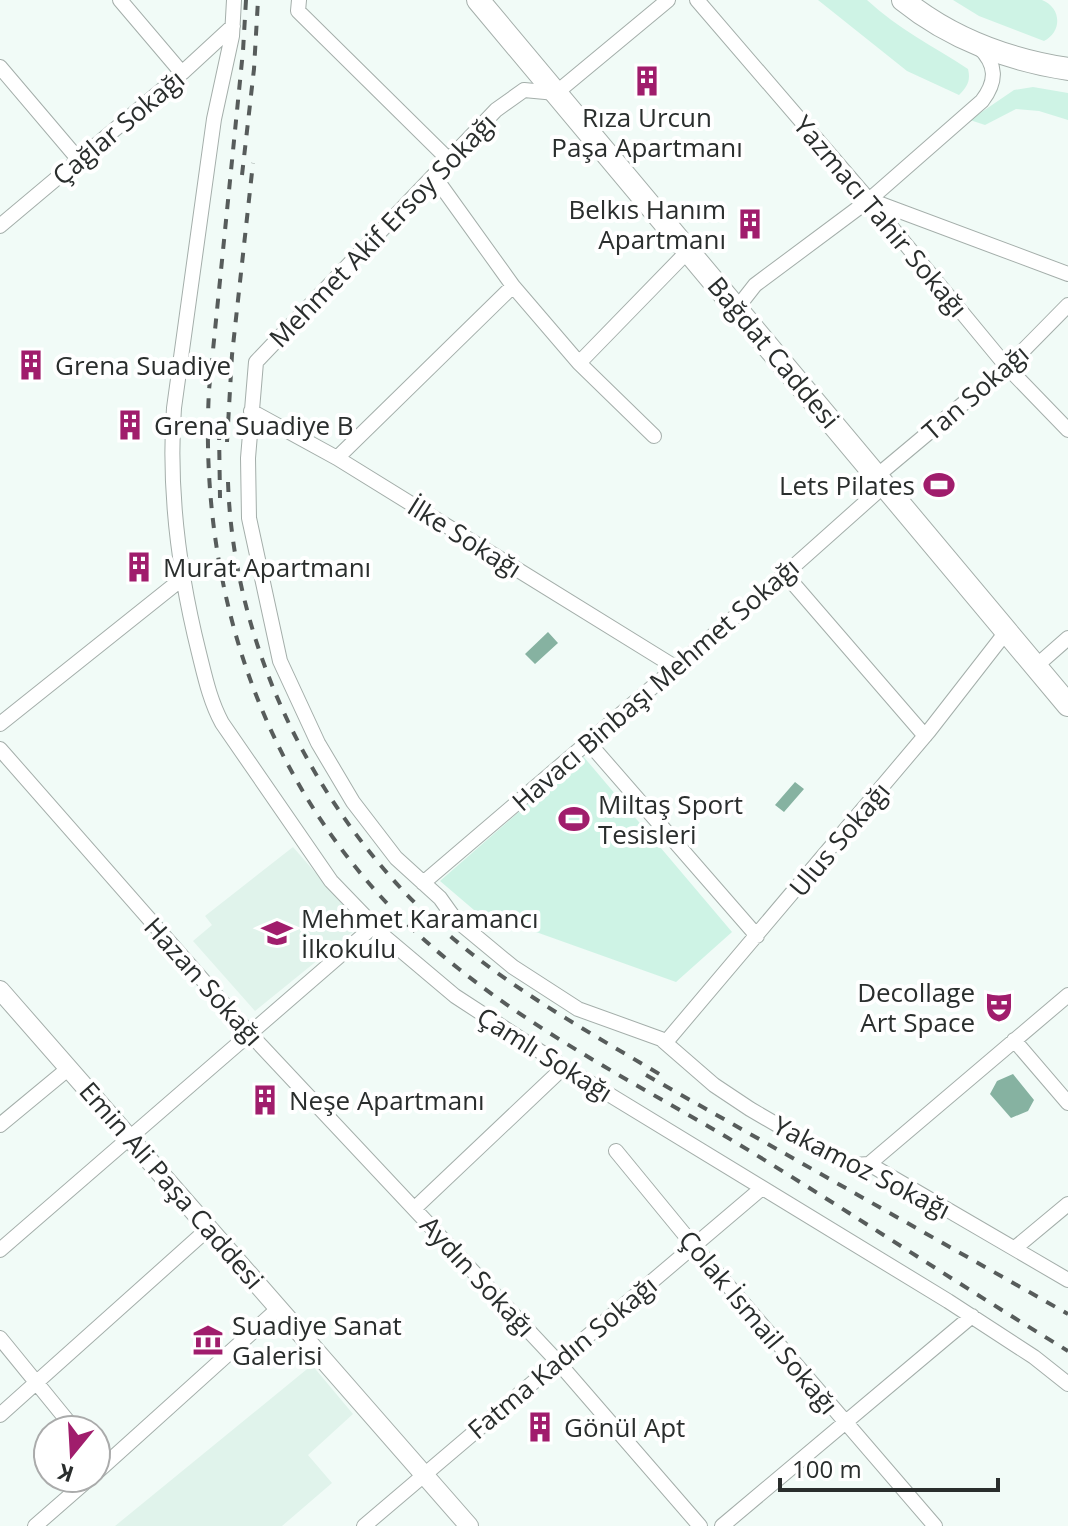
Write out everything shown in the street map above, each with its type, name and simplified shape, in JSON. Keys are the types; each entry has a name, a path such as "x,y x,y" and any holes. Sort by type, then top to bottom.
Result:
{"main road":[{"name":"Bağdat Caddesi","path":"478,0 1068,705"},
{"path":"903,0 931,20 974,42 1024,60 1068,69"}],"street":[{"path":"120,0 182,73"},
{"name":"Çamlı Sokağı","path":"234,0 233,26 214,119 174,408 174,496 183,578 206,682 222,723 322,870 374,926 455,996 564,1067 972,1316 1068,1384"},
{"path":"556,93 668,0"},
{"name":"Yazmacı Tahir Sokağı","path":"697,0 1007,367 1068,430"},
{"path":"298,6 449,160"},
{"name":"Çağlar Sokağı","path":"0,226 182,73 233,26"},
{"path":"737,308 755,285 869,200 982,101 992,88 994,78 990,58 974,42"},
{"path":"0,67 79,160"},
{"name":"Mehmet Akif Ersoy Sokağı","path":"251,411 256,362 496,110 524,90 556,93"},
{"path":"434,176 513,286 579,363 654,436"},
{"path":"869,200 1068,274"},
{"path":"579,363 689,250"},
{"path":"337,458 513,286"},
{"name":"Tan Sokağı","path":"882,480 1007,367 1068,305"},
{"name":"İlke Sokağı","path":"251,411 337,458 675,667"},
{"name":"Yakamoz Sokağı","path":"251,411 249,518 280,661 318,743 340,781 396,858 440,898 453,917 522,973 584,1012 648,1032 666,1042 714,1085 750,1109 841,1162 869,1164 1068,1280"},
{"name":"Havacı Binbaşı Mehmet Sokağı","path":"423,883 785,574 882,480"},
{"path":"785,574 925,736"},
{"path":"0,724 183,578"},
{"name":"Ulus Sokağı","path":"666,1042 925,736 1006,632"},
{"path":"1035,667 1068,638"},
{"path":"588,742 757,936"},
{"name":"Hazan Sokağı","path":"0,749 251,1035 415,1208"},
{"path":"0,1250 374,926"},
{"name":"Emin Ali Paşa Caddesi","path":"0,990 469,1526"},
{"path":"869,1164 1068,995"},
{"path":"1014,1040 1068,1103"},
{"path":"415,1208 564,1067"},
{"path":"0,1125 69,1068"},
{"name":"Çolak İsmail Sokağı","path":"616,1151 935,1526"},
{"name":"Fatma Kadın Sokağı","path":"364,1526 762,1188"},
{"path":"1015,1248 1068,1204"},
{"name":"Aydın Sokağı","path":"415,1208 557,1361 700,1526"},
{"path":"0,1415 209,1228"},
{"path":"112,1454 279,1308"},
{"path":"722,1526 972,1316"},
{"path":"0,1338 62,1414"},
{"path":"35,1526 72,1494"}],"shaded area":[{"path":"818,0 867,0 903,29 968,69 966,86 959,95 907,71"},
{"path":"953,0 1042,0 1056,14 1057,26 1044,41 979,16"},
{"path":"1033,87 1068,93 1068,120 1039,111 1016,109 985,125 970,120 1014,90"},
{"path":"548,632 558,643 535,664 525,654"},
{"name":"Miltaş Sport Tesisleri","path":"583,756 732,932 676,982 474,910 440,881"},
{"path":"795,782 804,789 784,812 775,805"},
{"name":"Mehmet Karamancı İlkokulu","path":"293,847 361,925 255,1011 193,941 212,925 205,916"},
{"path":"1013,1074 1034,1100 1028,1111 1011,1118 990,1094 997,1081"},
{"path":"312,1365 353,1414 308,1455 332,1483 282,1526 115,1526"}],"railway":[{"path":"246,0 209,390 209,473 218,555 236,634 262,711 298,783 343,851 396,913 492,994 596,1062 740,1145 1068,1351"},
{"path":"242,175 258,0"},
{"path":"227,442 232,355 253,163"},
{"path":"219,430 220,498"},
{"path":"228,482 234,550 249,616 271,682 299,744 334,804 375,859 421,909 472,954 541,1002 661,1075"},
{"path":"646,1075 1068,1314"}],"place":[{"name":"Rıza Urcun Paşa Apartmanı","path":"647,81"},
{"name":"Belkıs Hanım Apartmanı","path":"750,224"},
{"name":"Grena Suadiye","path":"31,365"},
{"name":"Grena Suadiye B","path":"130,425"},
{"name":"Lets Pilates","path":"939,485"},
{"name":"Murat Apartmanı","path":"139,567"},
{"name":"Miltaş Sport Tesisleri","path":"574,819"},
{"name":"Mehmet Karamancı İlkokulu","path":"277,933"},
{"name":"Decollage Art Space","path":"999,1007"},
{"name":"Neşe Apartmanı","path":"265,1100"},
{"name":"Suadiye Sanat Galerisi","path":"208,1340"},
{"name":"Gönül Apt","path":"540,1427"}]}
